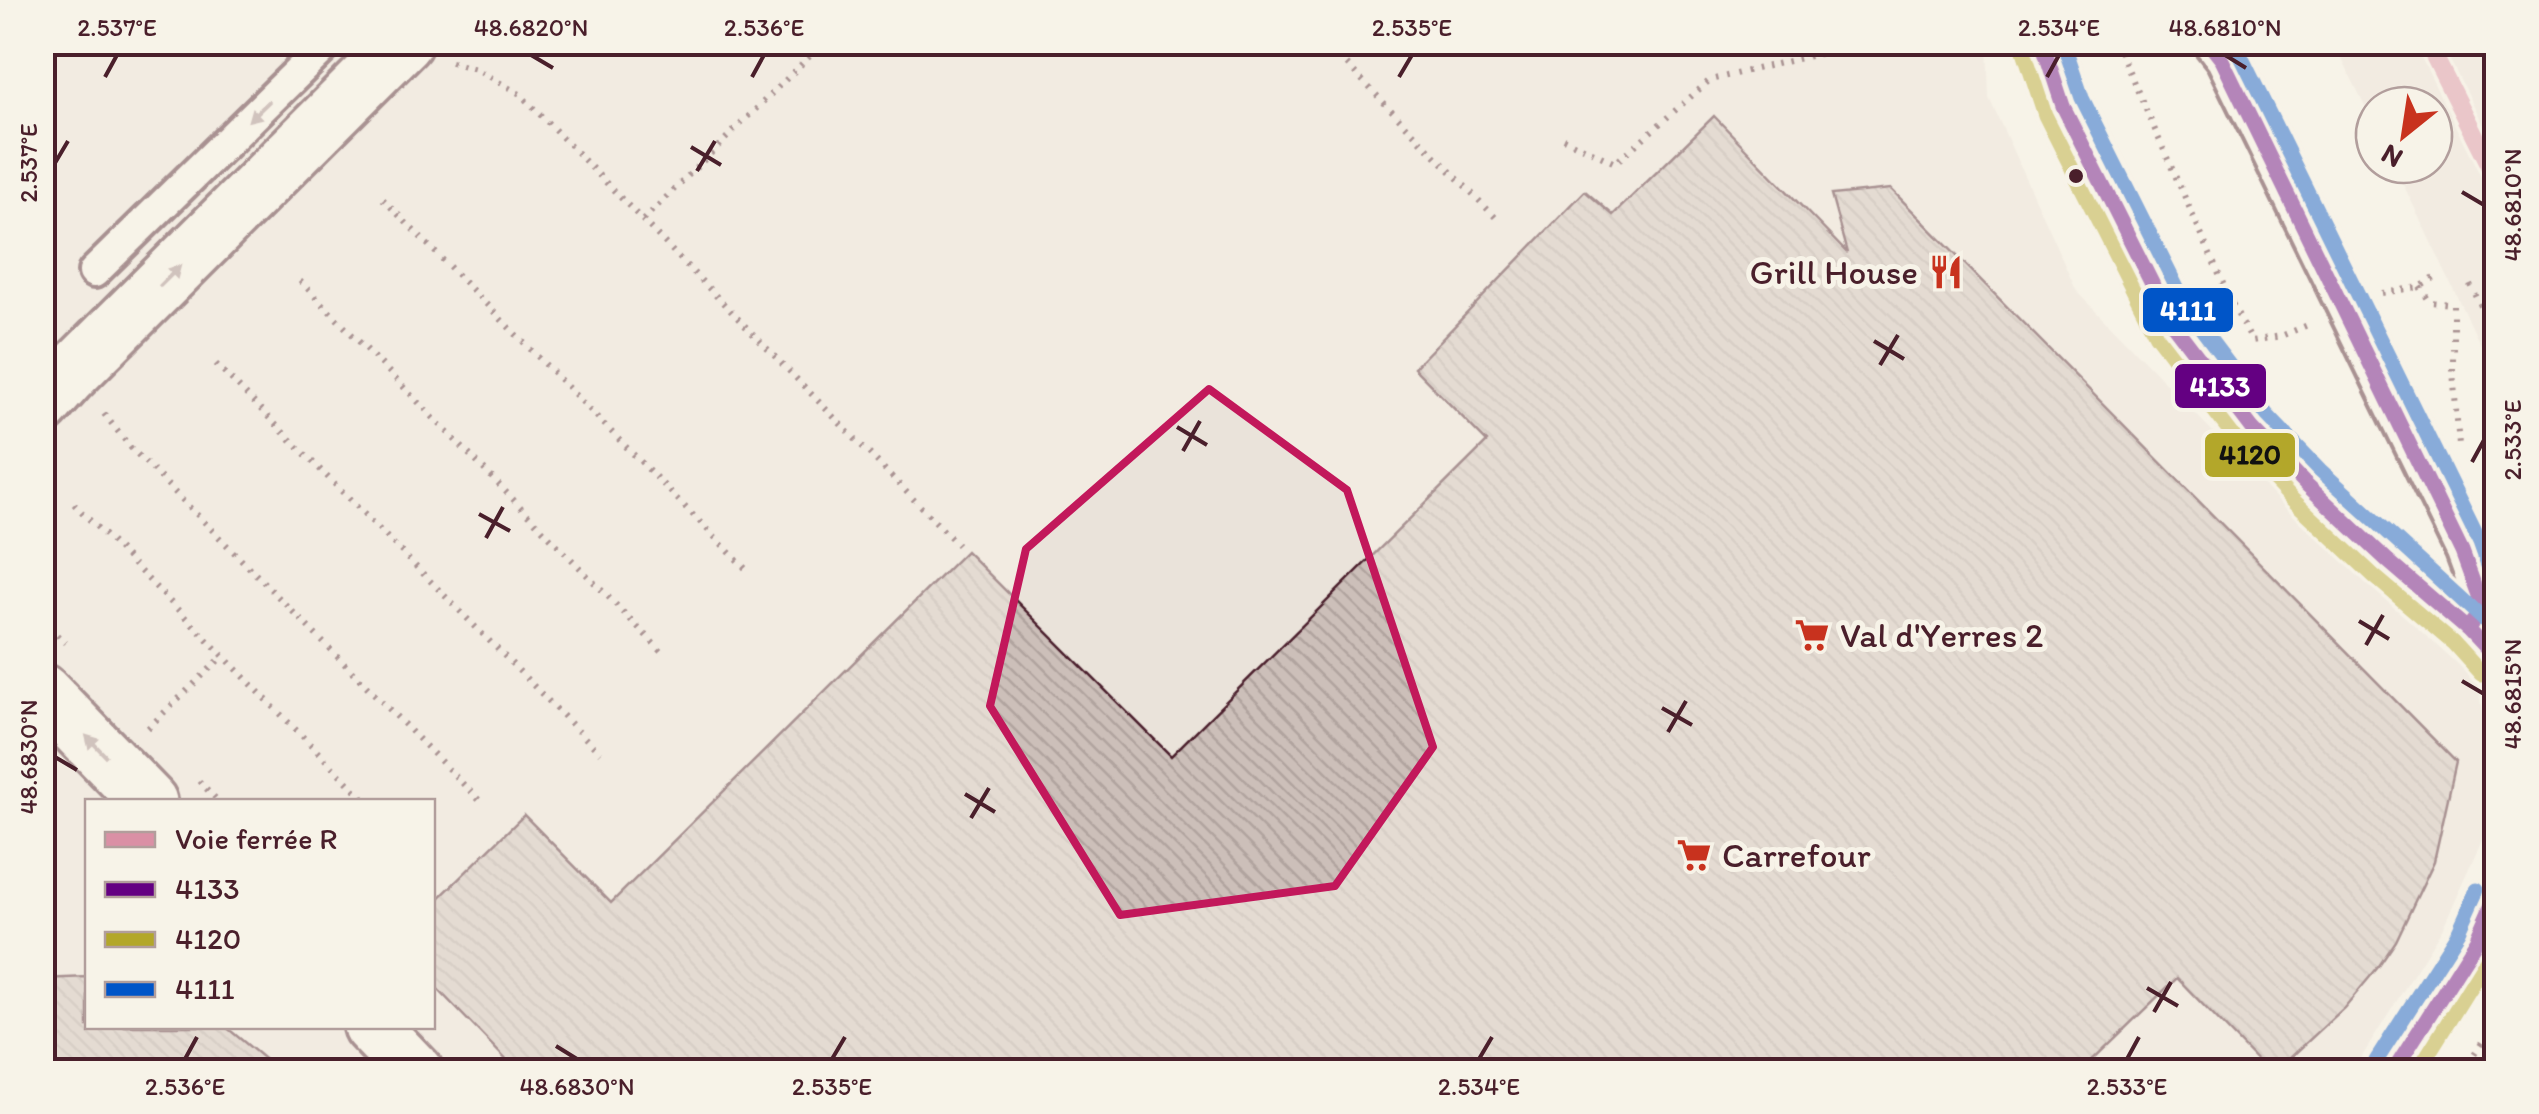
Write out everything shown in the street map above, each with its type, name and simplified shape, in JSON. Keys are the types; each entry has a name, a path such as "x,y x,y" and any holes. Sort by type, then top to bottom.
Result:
{"street":[{"path":"56,392 404,42"},
{"path":"43,693 146,799"},
{"path":"374,1029 415,1072"}],"lane":[{"path":"94,272 329,42"},
{"path":"2042,42 2062,106 2172,323 2252,428 2306,484 2467,629 2496,660"},
{"path":"2208,42 2222,60 2462,552 2482,609 2467,629"},
{"path":"2393,1072 2476,940 2496,897"}],"path":[{"path":"643,220 824,42"},
{"path":"1325,42 1497,219"},
{"path":"1564,138 1615,162 1710,80 1868,42"},
{"path":"2116,42 2252,342 2281,336 2320,320"},
{"path":"545,120 958,546"},
{"path":"384,199 746,570"},
{"path":"2376,294 2420,287 2436,277"},
{"path":"300,281 663,653"},
{"path":"2470,284 2496,339"},
{"path":"2420,287 2430,302 2453,304 2452,371 2459,446"},
{"path":"2172,323 2233,306"},
{"path":"216,364 600,753"},
{"path":"56,392 99,408 131,448 479,800"},
{"path":"74,504 364,799"},
{"path":"148,728 223,656"},
{"path":"2464,1072 2496,1022"}],"highlighted area":[{"path":"1209,389 1347,490 1433,747 1335,886 1120,915 990,706 1026,549"}],"shaded area":[{"path":"42,43 1987,43 1989,98 2076,290 2296,518 2478,683 2496,784 2496,811 2443,927 2353,1071 43,1071"},
{"path":"2334,43 2496,43 2496,378 2404,185 2454,185 2454,85 2355,85"}],"building":[{"name":"Val d'Yerres 2","path":"1714,116 1847,253 1831,195 1891,189 2456,762 2434,861 2396,941 2344,1008 2275,1072 2268,1072 2177,978 2080,1072 518,1072 435,986 435,902 524,815 611,903 966,551 1171,756 1487,442 1414,368 1585,191 1613,215"},
{"path":"85,977 85,1029 229,1029 280,1072 42,1072 42,979"}],"rail line":[{"name":"R","path":"2427,42 2496,179"}],"transit line":[{"name":"4133","path":"2042,42 2063,106 2172,323 2252,428 2306,484 2467,629 2496,660"},
{"name":"4111","path":"2063,42 2082,98 2189,312 2267,415 2320,470 2496,631"},
{"name":"4133","path":"2208,42 2222,60 2462,552 2483,609 2467,629"},
{"name":"4111","path":"2234,42 2480,543 2496,588"},
{"name":"4120","path":"2023,48 2045,115 2156,335 2238,442 2292,499 2453,643 2481,674"},
{"name":"4111","path":"2376,1061 2459,931 2478,889"},
{"name":"4133","path":"2393,1072 2477,940 2496,897"},
{"name":"4120","path":"2417,1072 2496,945"}],"place":[{"name":"Grill House","path":"1946,272"},
{"name":"Val d'Yerres 2","path":"1812,635"},
{"name":"Carrefour","path":"1694,855"}]}
